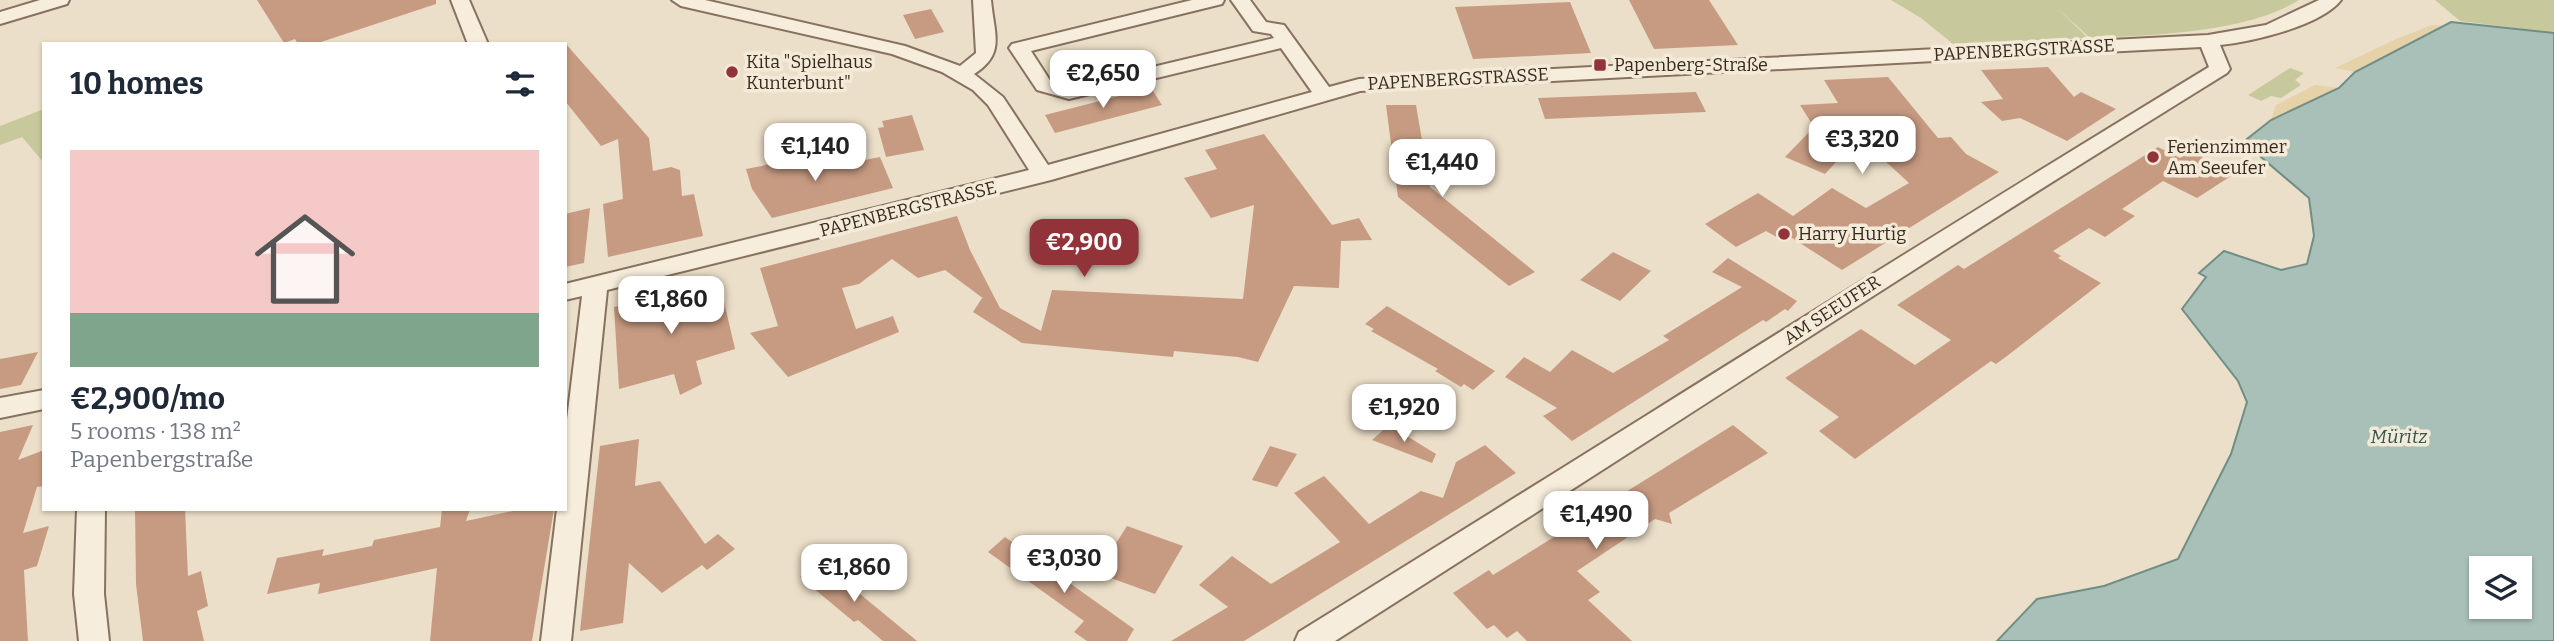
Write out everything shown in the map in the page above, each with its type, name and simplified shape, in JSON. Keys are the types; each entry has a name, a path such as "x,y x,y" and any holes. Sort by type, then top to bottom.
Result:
{"street":[{"path":"0,18 60,0"},
{"path":"460,0 477,42"},
{"path":"681,0 898,50 961,74 996,101 1043,175"},
{"path":"961,74 982,61 986,53 982,0"},
{"path":"1215,0 1019,48 1044,86 1069,93 1288,41"},
{"path":"1240,0 1260,27 1277,29 1288,41 1324,94"},
{"path":"2208,41 2243,38 2278,29 2332,0"},
{"name":"PAPENBERGSTRASSE","path":"567,292 1043,175 1324,94 1378,82 2208,41"},
{"name":"AM SEEUFER","path":"1310,641 1715,387 1983,214 2220,69 2208,41"},
{"path":"556,641 594,287"},
{"path":"0,408 42,399"},
{"path":"91,511 89,594 93,641"}],"green space":[{"path":"1891,0 2299,0 2277,11 2226,26 2090,38 2057,8 2088,38 1953,44 1921,18"},
{"path":"2435,0 2554,0 2554,33 2460,21"},
{"path":"2290,68 2304,73 2295,80 2301,85 2281,98 2271,96 2261,101 2248,95"},
{"path":"42,110 42,161 22,137 0,145 0,126"}],"sand":[{"path":"2432,25 2445,26 2355,72 2335,68 2396,39"},
{"path":"2315,85 2339,88 2271,120 2276,105"}],"water":[{"name":"Müritz","path":"2451,22 2554,33 2554,641 1997,641 2037,599 2104,586 2178,559 2231,454 2247,402 2238,381 2182,309 2206,277 2199,273 2224,251 2281,270 2307,264 2314,236 2309,198 2261,157 2247,139 2271,120 2339,88 2355,72"}],"building":[{"path":"257,0 436,0 436,4 321,42 297,42 295,39 283,42"},
{"path":"1629,0 1709,0 1738,45 1654,49"},
{"path":"1570,2 1591,53 1473,59 1455,7"},
{"path":"931,9 944,32 915,39 903,15"},
{"path":"567,45 649,138 653,171 671,167 680,170 682,196 694,194 703,236 608,257 603,204 623,199 618,139 601,146 567,104"},
{"path":"2048,67 2074,97 2081,92 2116,109 2067,141 2020,118 2002,121 1981,102 2003,99 1981,70"},
{"path":"1888,77 1938,138 1951,137 1966,154 1999,172 1842,270 1789,236 1782,240 1766,231 1736,247 1705,224 1758,193 1793,216 1832,188 1866,208 1909,183 1859,137 1825,174 1785,157 1814,127 1800,105 1838,103 1824,80"},
{"path":"1151,88 1162,105 1055,133 1045,115"},
{"path":"1696,92 1706,112 1545,119 1538,98"},
{"path":"1386,105 1416,105 1430,187 1535,272 1509,286 1398,197"},
{"path":"912,115 924,150 886,157 878,128 884,127 882,121"},
{"path":"1264,134 1332,225 1359,218 1372,240 1341,241 1339,288 1294,286 1258,362 1238,357 1174,351 1173,357 1022,343 973,312 982,298 984,299 945,270 918,278 892,259 859,284 842,288 856,329 893,316 899,332 788,377 750,333 778,326 760,268 957,216 970,250 1000,308 1041,331 1052,290 1243,299 1254,205 1211,218 1184,178 1217,169 1205,150"},
{"path":"2158,147 2180,158 2190,151 2234,174 2197,198 2163,181 2122,209 2135,216 2105,237 2089,228 2053,251 2061,256 2058,258 2101,283 1996,364 1991,361 1855,459 1819,431 1839,417 1785,378 1861,329 1915,365 1951,340 1897,305 1958,265 1964,269"},
{"path":"827,153 830,167 880,157 893,188 772,218 752,189 746,169"},
{"path":"590,208 584,263 567,267 567,214"},
{"path":"1613,252 1651,271 1620,301 1580,280"},
{"path":"1728,258 1797,301 1788,311 1785,309 1766,322 1763,320 1572,441 1543,416 1557,408 1505,377 1524,357 1550,372 1572,350 1613,373 1669,340 1663,336 1742,287 1712,272"},
{"path":"719,280 735,349 696,361 702,384 680,395 674,374 619,389 614,307"},
{"path":"1387,306 1495,371 1473,390 1464,384 1461,387 1435,371 1438,369 1371,331 1374,329 1365,324"},
{"path":"38,352 21,385 0,389 0,359"},
{"path":"33,425 18,460 42,451 42,486 37,487 23,533 49,526 37,566 24,570 28,641 0,641 0,432"},
{"path":"1389,425 1436,454 1432,463 1372,440"},
{"path":"1733,425 1768,453 1669,513 1672,524 1655,519 1577,571 1600,592 1588,600 1632,641 1527,641 1517,631 1507,638 1494,625 1487,629 1453,593 1489,570 1493,575"},
{"path":"639,439 635,486 660,481 705,544 718,534 735,549 707,570 702,565 662,593 629,563 623,623 580,631 600,446"},
{"path":"1485,445 1516,473 1244,641 1171,641 1228,607 1199,585 1232,556 1271,584 1340,542 1294,493 1324,476 1369,524 1421,491 1443,498 1456,462"},
{"path":"1270,446 1297,454 1277,487 1252,480"},
{"path":"135,511 185,511 188,576 201,571 208,606 197,611 204,641 143,641 136,584"},
{"path":"442,511 469,511 466,521 513,511 554,511 532,641 430,641 437,568 318,594 320,583 267,594 277,558 324,549 322,556 372,546 374,540 440,527"},
{"path":"1127,526 1183,546 1155,594 1097,573"},
{"path":"1005,537 1134,629 1127,641 1087,641 1074,632 1084,621 988,552"},
{"path":"820,561 917,641 883,641 858,620 854,622 800,577"}],"place":[{"name":"Papenberg-Straße","path":"1600,65"},
{"name":"Kita \"Spielhaus Kunterbunt\"","path":"732,72"},
{"name":"Ferienzimmer Am Seeufer","path":"2153,157"},
{"name":"Harry Hurtig","path":"1784,234"}]}
